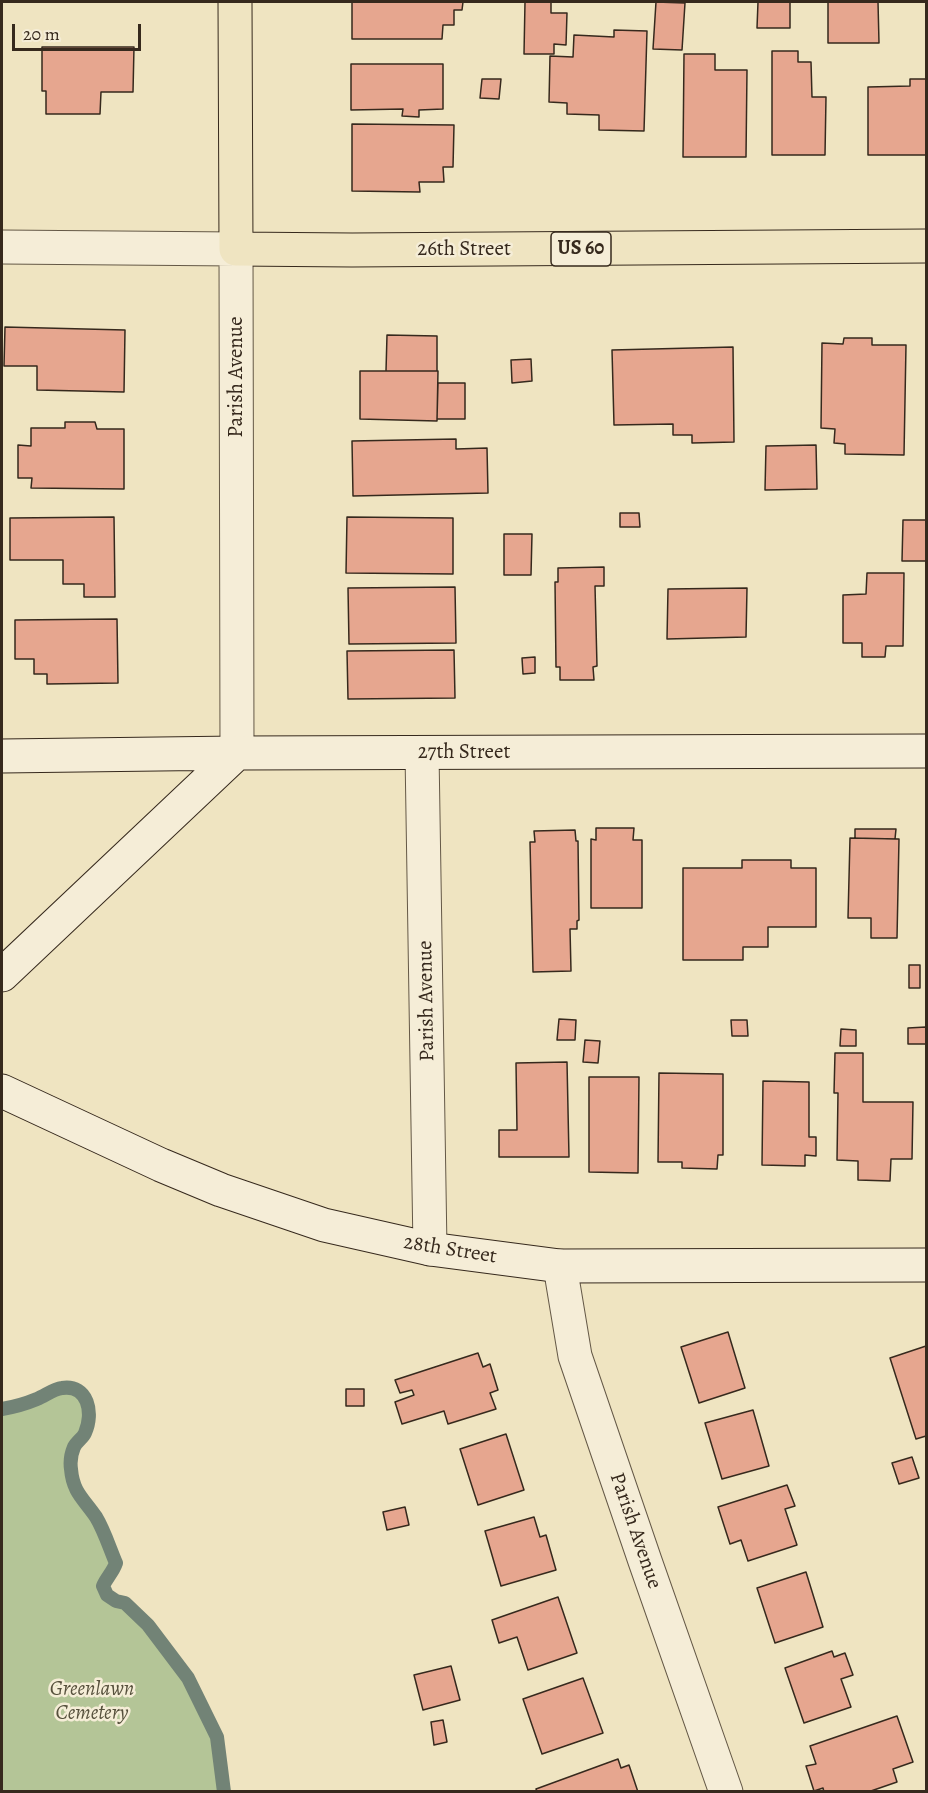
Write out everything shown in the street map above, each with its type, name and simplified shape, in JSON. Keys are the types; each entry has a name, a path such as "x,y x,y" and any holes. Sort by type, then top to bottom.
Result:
{"main road":[{"name":"Parish Avenue","path":"235,2 237,753"},
{"name":"26th Street","path":"2,247 352,250 927,246"},
{"name":"27th Street","path":"2,756 927,751"},
{"path":"2,975 237,753"},
{"name":"Parish Avenue","path":"422,753 430,1249"},
{"name":"28th Street","path":"2,1091 161,1165 221,1190 324,1225 430,1249 560,1266 927,1265"},
{"name":"Parish Avenue","path":"560,1266 575,1356 726,1791"}],"green space":[{"name":"Greenlawn Cemetery","path":"60,1388 73,1389 82,1393 89,1407 87,1428 73,1449 70,1466 76,1489 107,1539 116,1563 103,1586 107,1595 116,1601 125,1603 148,1625 188,1678 217,1737 224,1791 2,1791 2,1409"}],"building":[{"path":"352,2 463,2 462,10 454,10 454,25 443,25 442,39 352,39"},
{"path":"525,2 551,2 551,13 567,13 566,45 554,44 554,54 524,54"},
{"path":"656,2 685,3 682,50 653,49"},
{"path":"758,2 790,2 790,28 757,28"},
{"path":"828,2 878,2 879,43 828,43"},
{"path":"614,30 647,31 644,131 599,130 599,115 567,114 567,103 549,102 550,56 573,57 574,35 614,37"},
{"path":"42,47 134,47 133,92 101,92 100,114 46,114 46,91 42,91"},
{"path":"772,51 798,51 798,62 811,62 812,97 826,97 825,155 772,155"},
{"path":"684,54 715,54 715,70 747,70 746,157 683,157"},
{"path":"351,64 443,64 443,109 419,110 419,117 402,116 403,109 351,110"},
{"path":"482,79 501,79 499,99 480,98"},
{"path":"910,79 926,79 926,155 868,155 868,87 910,86"},
{"path":"352,124 454,125 453,167 443,167 444,182 419,182 420,192 352,191"},
{"path":"5,327 125,330 124,392 37,390 37,366 4,366"},
{"path":"387,335 437,336 437,371 386,371"},
{"path":"844,338 872,338 872,345 906,345 904,455 845,454 845,444 834,443 835,429 821,428 822,343 843,344"},
{"path":"733,347 734,442 692,443 692,435 673,435 673,424 614,425 612,350"},
{"path":"531,359 532,381 512,383 511,360"},
{"path":"360,371 438,371 437,421 360,419"},
{"path":"438,383 465,383 465,419 437,419"},
{"path":"65,422 95,422 97,429 124,429 124,489 31,488 32,478 18,478 18,445 31,446 31,428 65,428"},
{"path":"456,439 456,449 487,448 488,493 353,496 352,441"},
{"path":"816,445 817,489 765,490 766,446"},
{"path":"620,513 639,513 640,527 620,527"},
{"path":"114,517 115,597 84,597 84,584 63,584 63,560 10,560 10,518"},
{"path":"347,517 453,518 453,574 346,573"},
{"path":"903,520 926,520 926,561 902,561"},
{"path":"504,534 532,534 531,575 504,575"},
{"path":"604,567 604,586 595,586 597,666 593,667 594,680 560,680 560,667 556,667 555,582 558,582 558,568"},
{"path":"867,573 904,573 903,646 886,646 885,657 862,657 862,643 843,643 843,595 866,594"},
{"path":"455,587 456,643 349,644 348,588"},
{"path":"747,588 746,637 667,639 668,589"},
{"path":"117,619 118,683 47,684 47,674 34,674 34,659 15,659 15,620"},
{"path":"454,650 455,698 348,699 347,651"},
{"path":"535,657 535,673 523,674 522,658"},
{"path":"596,828 634,828 633,840 642,840 642,908 591,908 591,839 596,840"},
{"path":"855,829 896,829 895,839 855,838"},
{"path":"575,830 576,841 578,841 579,920 577,929 570,929 571,971 533,972 530,842 535,842 534,831"},
{"path":"850,838 899,839 897,938 871,938 871,918 848,918"},
{"path":"742,860 791,860 791,868 816,868 816,927 768,927 768,947 743,947 743,960 683,960 683,868 742,868"},
{"path":"909,965 920,965 920,988 909,988"},
{"path":"559,1019 576,1020 575,1040 557,1040"},
{"path":"731,1020 747,1020 748,1036 732,1036"},
{"path":"926,1027 926,1044 908,1044 908,1028"},
{"path":"841,1029 856,1030 856,1046 840,1046"},
{"path":"585,1040 600,1041 598,1063 583,1062"},
{"path":"835,1053 863,1053 863,1102 913,1102 912,1159 891,1159 890,1181 858,1180 858,1161 837,1160 838,1093 834,1093"},
{"path":"567,1062 569,1157 499,1157 499,1130 517,1130 516,1063"},
{"path":"659,1073 723,1074 723,1155 718,1155 717,1169 682,1168 682,1162 658,1162"},
{"path":"589,1077 639,1077 638,1173 589,1172"},
{"path":"763,1081 809,1082 809,1137 816,1137 816,1156 805,1155 805,1166 762,1165"},
{"path":"728,1332 745,1388 699,1403 681,1347"},
{"path":"926,1346 926,1436 916,1439 890,1358"},
{"path":"478,1353 483,1367 490,1364 498,1390 490,1393 496,1409 448,1424 444,1411 402,1424 395,1402 414,1395 412,1390 400,1393 395,1380"},
{"path":"346,1389 364,1389 364,1406 346,1406"},
{"path":"753,1410 769,1466 722,1479 705,1423"},
{"path":"506,1434 524,1490 478,1505 460,1449"},
{"path":"912,1457 919,1478 899,1484 892,1463"},
{"path":"787,1485 795,1506 785,1509 797,1545 748,1561 741,1540 730,1544 718,1507"},
{"path":"405,1507 409,1525 387,1530 383,1512"},
{"path":"534,1517 540,1537 546,1535 556,1570 501,1586 485,1531"},
{"path":"806,1572 823,1627 775,1643 757,1588"},
{"path":"558,1597 577,1653 528,1670 517,1637 499,1643 492,1620"},
{"path":"832,1651 834,1657 845,1653 853,1675 841,1679 851,1707 804,1723 785,1668"},
{"path":"451,1666 460,1700 423,1710 414,1675"},
{"path":"583,1678 603,1733 542,1754 523,1699"},
{"path":"897,1716 913,1762 893,1769 897,1782 868,1792 824,1792 823,1788 814,1791 806,1766 816,1764 810,1746"},
{"path":"443,1720 447,1742 434,1745 431,1722"},
{"path":"618,1759 621,1768 629,1765 638,1792 537,1792 536,1789"}],"waterway":[{"path":"2,1409 40,1398 62,1388 71,1388 83,1395 89,1409 88,1425 71,1455 72,1477 77,1490 99,1522 116,1563 103,1586 107,1595 116,1601 125,1603 148,1625 188,1678 217,1737 224,1792"}]}
